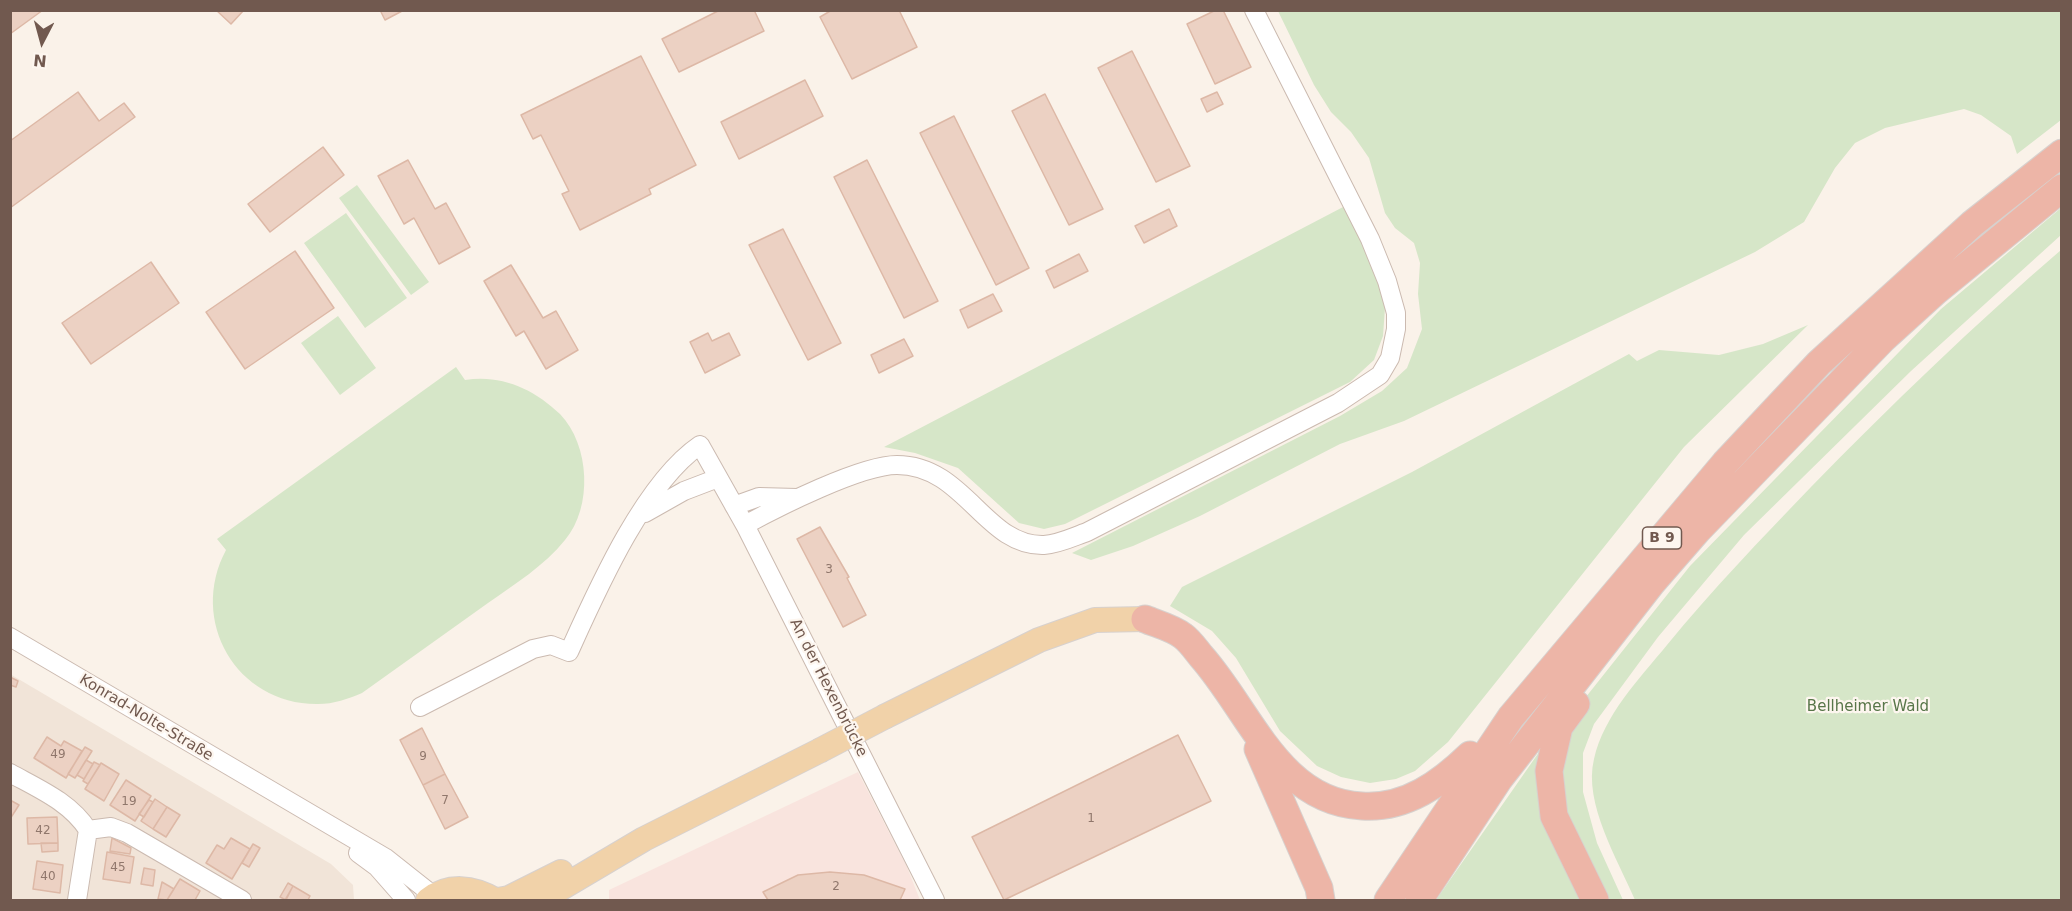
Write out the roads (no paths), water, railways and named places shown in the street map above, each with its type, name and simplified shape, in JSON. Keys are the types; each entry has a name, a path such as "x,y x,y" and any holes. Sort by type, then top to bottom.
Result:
{"highway":[{"name":"B 9","path":"1388,900 1511,717 1725,463 1819,363 1972,224 2061,153"},
{"name":"B 9","path":"1419,900 1499,779 1651,584 1698,530 1883,339 1936,291 2061,188"},
{"name":"B 9","path":"1595,900 1554,816 1549,771 1559,727 1653,599 1651,584"},
{"name":"B 9","path":"1145,619 1183,636 1224,681 1247,720 1290,776 1316,795 1346,805 1374,807 1412,798 1442,782 1511,717"},
{"name":"B 9","path":"1247,720 1273,786 1319,888 1321,900"}],"main road":[{"name":"B 9","path":"541,900 644,839 1039,640 1095,620 1145,619"},
{"name":"B 9","path":"431,898 449,890 466,888 482,892 496,900 509,898 572,867 644,839"}],"street":[{"path":"745,525 862,471 896,465 916,467 935,474 954,486 1005,534 1027,544 1060,543 1087,532 1313,417 1380,375 1390,358 1396,329 1396,313 1387,281 1370,239 1254,10"},
{"name":"An der Hexenbrücke","path":"420,707 533,649 551,645 568,652 618,552 641,515 665,479 686,454 700,445 745,525 935,900"},
{"name":"An der Hexenbrücke","path":"641,515 684,491 718,477"},
{"path":"734,506 759,497 803,498"},
{"name":"Konrad-Nolte-Straße","path":"10,638 386,858 431,898"},
{"path":"10,773 63,803 80,817 88,830 77,900"},
{"name":"Konrad-Nolte-Straße","path":"281,798 377,867 406,900"},
{"path":"88,830 111,827 127,833 242,900"}],"park label":[{"name":"Bellheimer Wald","path":"1868,707"}]}
